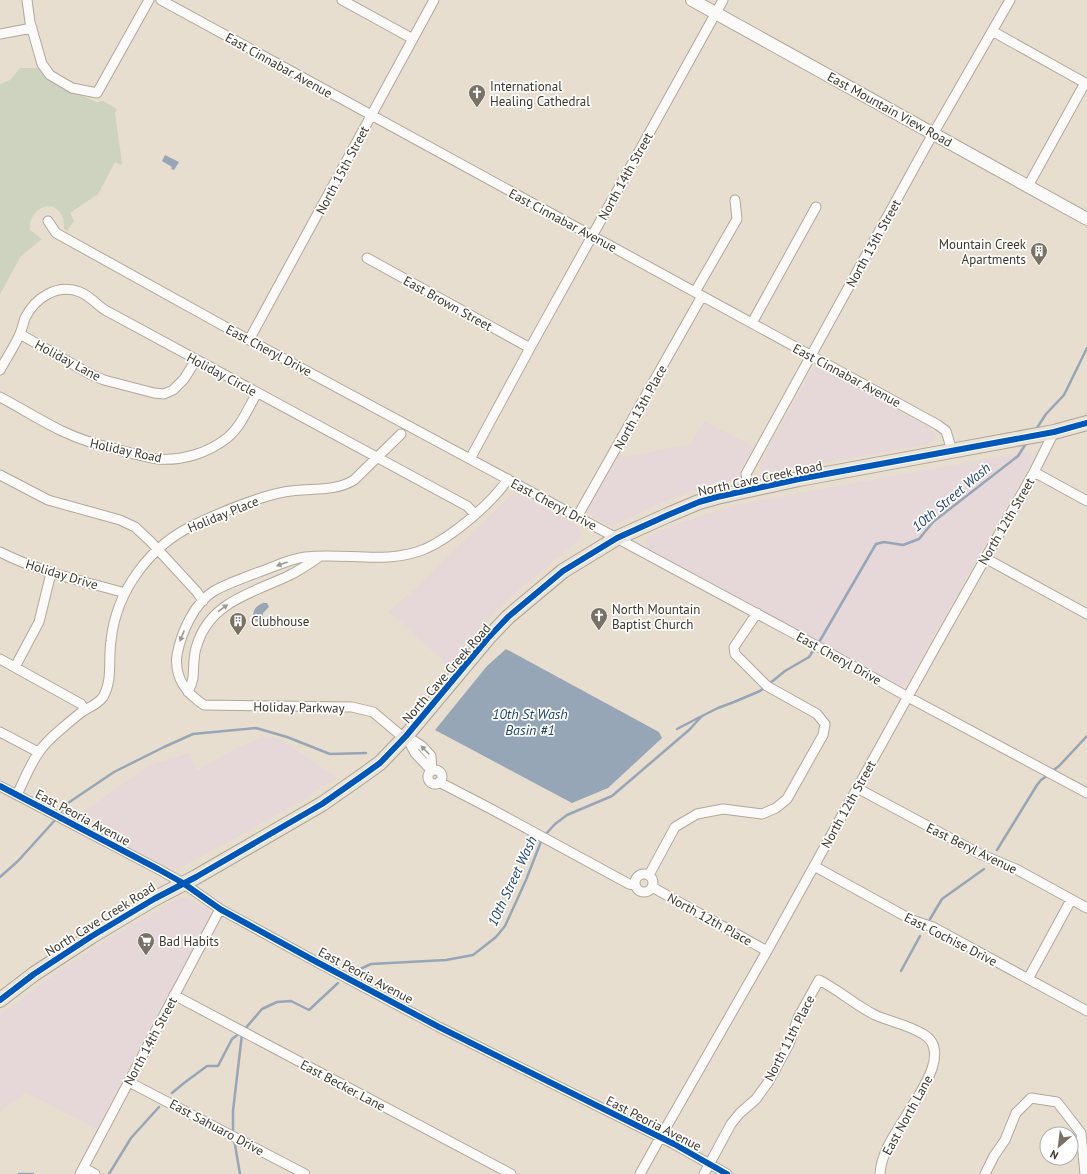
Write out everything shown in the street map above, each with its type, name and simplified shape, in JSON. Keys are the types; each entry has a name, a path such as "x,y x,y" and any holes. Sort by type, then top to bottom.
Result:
{"main road":[{"name":"North Cave Creek Road","path":"0,1000 34,974 82,942 140,906 196,877 322,804 380,763 405,737 488,638 512,614 563,571 617,538 639,527 699,502 749,489 1015,440 1087,423"}],"street":[{"path":"27,0 32,28 42,64 50,75 72,88 97,93 149,0"},
{"name":"East Cinnabar Avenue","path":"161,0 943,428 946,431 952,451"},
{"path":"342,0 413,39"},
{"name":"North 15th Street","path":"249,340 434,0"},
{"name":"East Mountain View Road","path":"692,0 1087,219"},
{"name":"North 14th Street","path":"470,459 592,235 723,0"},
{"name":"North 13th Street","path":"749,489 746,474 933,134 1010,0"},
{"path":"0,34 32,28"},
{"path":"992,31 1086,84 1028,186"},
{"name":"North 13th Place","path":"577,517 698,294 737,218 735,200"},
{"path":"752,323 816,207"},
{"name":"East Cheryl Drive","path":"48,221 56,233 249,340 757,613 908,697 1087,793"},
{"name":"East Brown Street","path":"367,258 530,348"},
{"name":"Holiday Circle","path":"0,370 20,334 25,319 32,306 46,295 58,291 68,290 80,292 91,298 105,310 467,506 475,514"},
{"name":"Holiday Lane","path":"20,334 90,374 104,380 154,393 164,394 179,386 196,360"},
{"name":"Holiday Road","path":"0,397 79,439 142,456 158,459 173,459 202,453 216,446 227,438 241,422 257,393"},
{"name":"North 12th Street","path":"640,1174 767,951 1034,472 1049,433"},
{"name":"Holiday Place","path":"17,795 38,752 59,731 85,710 94,706 102,699 109,679 110,641 114,621 125,593 142,566 158,550 179,533 195,524 255,500 295,489 332,489 346,485 354,480 401,434"},
{"path":"1034,472 1087,501"},
{"path":"0,475 48,500 120,520 135,527 197,592 203,601"},
{"name":"Holiday Parkway","path":"508,479 500,491 475,514 456,530 425,549 395,557 304,557 275,566 213,592 203,601 194,613 180,640 176,661 178,678 188,692 204,705 352,707 373,712 405,737 422,746 432,756 432,771 428,777 430,782 434,784 439,782 629,884 635,885"},
{"name":"Holiday Drive","path":"0,552 11,558 51,573 125,593"},
{"path":"188,692 193,679 197,645 205,627 217,612 223,606 301,569 320,556"},
{"path":"985,558 1087,614"},
{"path":"15,667 39,622 51,573"},
{"path":"649,874 675,828 697,814 724,809 762,814 776,808 787,799 823,734 825,724 817,714 767,686 735,654 734,646 757,613"},
{"path":"0,659 81,704 85,710"},
{"path":"0,732 38,752"},
{"name":"East Peoria Avenue","path":"0,786 183,883 220,909 439,1027 660,1138 726,1173"},
{"name":"East Beryl Avenue","path":"857,788 991,858 1010,866 1087,908"},
{"name":"East Cochise Drive","path":"814,866 912,920 933,927 1087,1011"},
{"path":"640,874 649,874 653,882 652,887 648,891 642,891 637,888 635,885 636,879 640,874"},
{"name":"North 12th Place","path":"652,887 767,951"},
{"path":"1028,979 1071,900"},
{"name":"North 14th Street","path":"82,1171 220,909"},
{"name":"North 11th Place","path":"704,1174 731,1124 740,1113 756,1099 769,1081 789,1044 798,1018 819,980"},
{"name":"East North Lane","path":"819,980 834,987 851,1001 875,1015 924,1034 933,1044 935,1057 931,1073 887,1148 880,1168 880,1174"},
{"name":"East Becker Lane","path":"174,995 511,1174"},
{"name":"East Sahuaro Drive","path":"129,1082 305,1174"},
{"path":"985,1174 994,1156 1005,1140 1016,1113 1031,1098 1056,1102 1081,1133 1086,1174"},
{"path":"82,1171 95,1174"}],"shaded area":[{"path":"816,367 930,428 935,433 936,437 934,441 928,444 768,473 763,472 760,469 760,463 812,370"},
{"path":"704,421 754,447 735,479 706,487 663,502 611,527 588,514 587,510 619,454 625,457 691,444"},
{"path":"1025,452 1029,453 1031,456 1031,463 907,684 901,686 648,549 645,545 647,538 650,535 684,521 745,503"},
{"path":"515,492 578,526 581,533 580,537 578,541 522,587 494,614 469,641 449,666 389,611 416,588"},
{"path":"272,736 282,740 337,778 298,803 177,870 170,869 98,831 102,823 83,812 150,765 189,753 197,771 229,752 260,738"},
{"path":"179,898 187,898 209,910 210,917 96,1129 26,1092 0,1112 0,1015 69,964 110,938"}],"green space":[{"path":"20,68 41,68 46,77 56,85 97,102 103,101 117,109 115,113 122,163 121,165 115,162 98,194 70,213 74,221 67,231 64,229 64,222 58,210 47,206 37,212 30,223 30,230 42,239 21,256 0,294 0,84 10,80"}],"water":[{"path":"165,155 179,162 174,170 162,161"},
{"path":"263,603 267,603 269,607 263,613 260,622 256,621 253,617 254,610"},
{"name":"10th St Wash Basin #1","path":"506,649 659,732 662,738 608,788 572,803 435,730 487,666"}],"waterway":[{"name":"10th Street Wash","path":"1035,431 1046,414 1064,395 1087,348"},
{"name":"10th Street Wash","path":"818,644 876,544 884,542 903,545 919,539 933,522 1018,456 1027,442"},
{"name":"10th Street Wash","path":"769,684 785,671 809,657 815,648"},
{"name":"10th Street Wash","path":"545,835 555,824 567,815 612,796 689,730 702,716 760,691 765,687"},
{"name":"10th Street Wash","path":"677,729 700,717"},
{"path":"59,815 65,805 114,772 193,734 256,728 287,737 330,754 366,753"},
{"path":"1051,772 1059,766 1087,736"},
{"path":"997,850 1037,785 1048,775"},
{"path":"0,877 18,861 56,819"},
{"name":"10th Street Wash","path":"356,971 371,964 446,960 473,955 496,937 505,926 526,880 542,839"},
{"path":"930,919 942,899 984,869"},
{"path":"901,971 920,936"},
{"name":"10th Street Wash","path":"244,1030 262,1009 277,1002 291,1001 309,1010 338,983"},
{"name":"10th Street Wash","path":"172,1093 207,1066 218,1066 232,1039 240,1033"},
{"path":"233,1134 233,1111 242,1034"},
{"path":"109,1174 131,1138 159,1107"},
{"path":"234,1139 240,1174"},
{"path":"19,1174 33,1174"}],"cycle path":[{"path":"0,1000 34,974 92,936 154,899 196,877 322,804 380,763 406,736 488,638 508,617 563,571 617,538 699,502 717,497 799,479 1054,432 1087,423"},
{"path":"0,786 158,869 183,883 220,909 313,960 439,1027 674,1144 727,1174"}],"place":[{"name":"International Healing Cathedral","path":"477,108"},
{"name":"Mountain Creek Apartments","path":"1039,266"},
{"name":"North Mountain Baptist Church","path":"599,631"},
{"name":"Clubhouse","path":"238,636"},
{"name":"Bad Habits","path":"146,956"}]}
